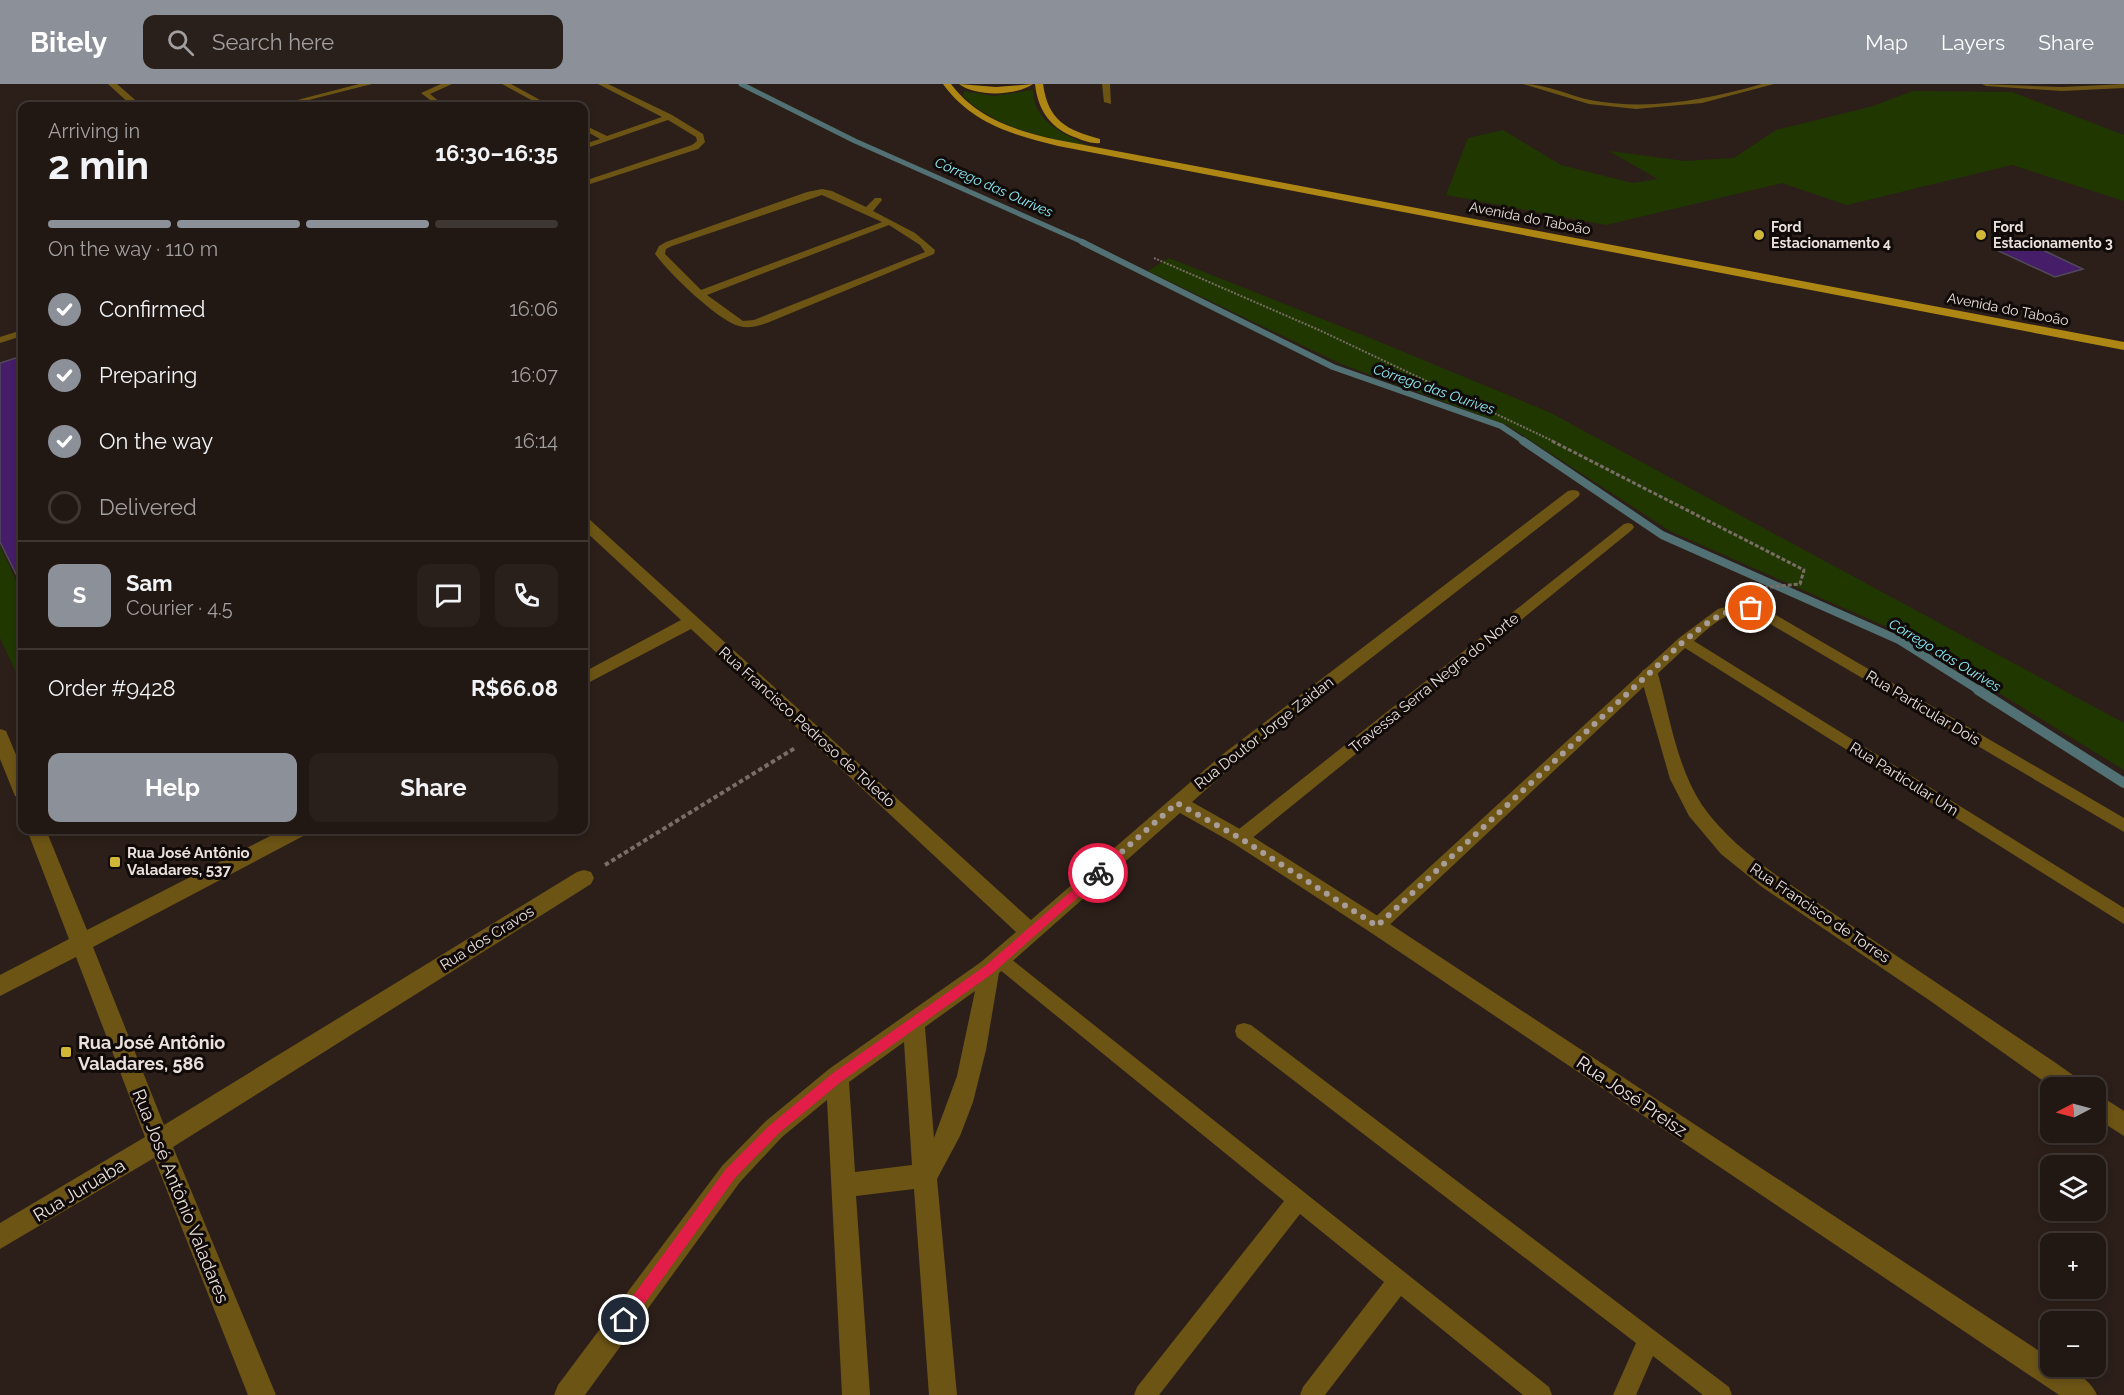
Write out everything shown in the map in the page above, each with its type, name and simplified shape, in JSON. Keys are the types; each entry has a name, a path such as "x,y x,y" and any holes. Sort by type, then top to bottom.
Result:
{"main road":[{"path":"950,88 967,86 1001,89 1029,84"},
{"name":"Avenida do Taboão","path":"1039,84 1039,97 1044,111 1051,120 1069,131 1107,143 2124,336"},
{"name":"Avenida do Taboão","path":"950,88 969,109 996,124 1027,136 1058,143 2124,346"}],"street":[{"path":"112,84 132,102"},
{"name":"Rua Doutor Jorge Zaidan","path":"568,1395 731,1174 774,1129 837,1077 994,965 1229,759 1574,494"},
{"name":"Rua Francisco Pedroso de Toledo","path":"588,526 1031,933"},
{"path":"588,677 692,622"},
{"name":"Rua Francisco de Torres","path":"1649,674 1681,783 1696,811 1714,835 1753,869 1977,1020 2057,1077"},
{"path":"0,736 11,757 18,779"},
{"name":"Rua José Preisz","path":"1177,803 1240,838 1377,926 2083,1395"},
{"name":"Rua José Antônio Valadares","path":"40,834 159,1142 262,1395"},
{"path":"0,986 290,834"},
{"name":"Rua dos Cravos","path":"159,1142 584,878"},
{"path":"926,1175 950,1137 962,1100 994,965"},
{"path":"914,1021 943,1395"},
{"path":"837,1077 856,1395"},
{"path":"2106,1112 2124,1125"},
{"name":"Rua Juruaba","path":"0,1237 159,1142"},
{"path":"844,1185 926,1175"}],"lane":[{"path":"294,102 368,84"},
{"path":"437,102 425,93 448,84"},
{"path":"506,84 540,102"},
{"path":"588,183 695,147 701,142 700,136 669,117 603,84"},
{"path":"1106,84 1108,102"},
{"path":"1527,84 1538,85 1567,97 1591,102 1628,106 1678,107 1707,102 1770,84"},
{"path":"1986,84 2062,89 2124,86"},
{"path":"588,146 669,117"},
{"path":"588,129 606,139"},
{"path":"817,193 829,193 887,222 927,245 930,250 929,254 754,323 740,323 701,294 665,262 660,254 662,248 669,244 817,193"},
{"path":"867,212 878,200"},
{"path":"701,294 887,222"},
{"path":"0,340 18,334"},
{"name":"Travessa Serra Negra do Norte","path":"1240,838 1628,527"},
{"name":"Rua Particular Dois","path":"1684,641 1717,615 1737,608 1751,608 2124,826"},
{"path":"1377,926 1684,641"},
{"name":"Rua Particular Um","path":"1684,641 2124,917"},
{"path":"994,965 1298,1199 1541,1395"},
{"path":"1244,1031 1721,1395"},
{"path":"1145,1395 1298,1199"},
{"path":"1311,1395 1399,1280"},
{"path":"1624,1395 1649,1339"}],"path":[{"path":"1154,258 1301,322 1551,439 1804,570 1800,584 1758,589"},
{"path":"584,878 816,735"}],"green space":[{"path":"1033,90 1038,111 1044,119 1059,131 1088,146 1038,135 1005,124 976,107 963,96 964,91 994,96"},
{"path":"1913,91 2012,92 2124,135 2124,201 2012,165 1847,205 1782,183 1606,225 1446,195 1468,138 1503,130 1561,165 1632,183 1658,179 1609,151 1685,161 1734,158 1776,130 1870,107"},
{"path":"1169,258 1549,412 2124,723 2124,770 1907,636 1670,531 1507,425 1341,364 1148,271"},
{"path":"0,545 18,585 18,676 0,638"}],"building":[{"path":"2020,240 2083,269 2055,277 1992,248"},
{"path":"18,357 18,578 0,542 0,363"}],"waterway":[{"name":"Córrego das Ourives","path":"741,84 855,141 1085,243"},
{"name":"Córrego das Ourives","path":"1082,242 1333,367 1501,426 1525,442"},
{"name":"Córrego das Ourives","path":"1523,441 1662,535 1899,640 1980,691"},
{"name":"Córrego das Ourives","path":"1978,690 2124,783"}],"way so far":[{"path":"1098,873 1177,803 1208,818 1377,926 1684,641 1717,615 1737,608 1751,608"}],"place":[{"name":"Ford Estacionamento 4","path":"1759,235"},
{"name":"Ford Estacionamento 3","path":"1981,235"},
{"name":"Rua José Antônio Valadares, 537","path":"115,862"},
{"name":"Rua José Antônio Valadares, 586","path":"66,1052"}],"route":[{"path":"624,1320 731,1174 774,1129 837,1077 989,969 1098,873"}]}
